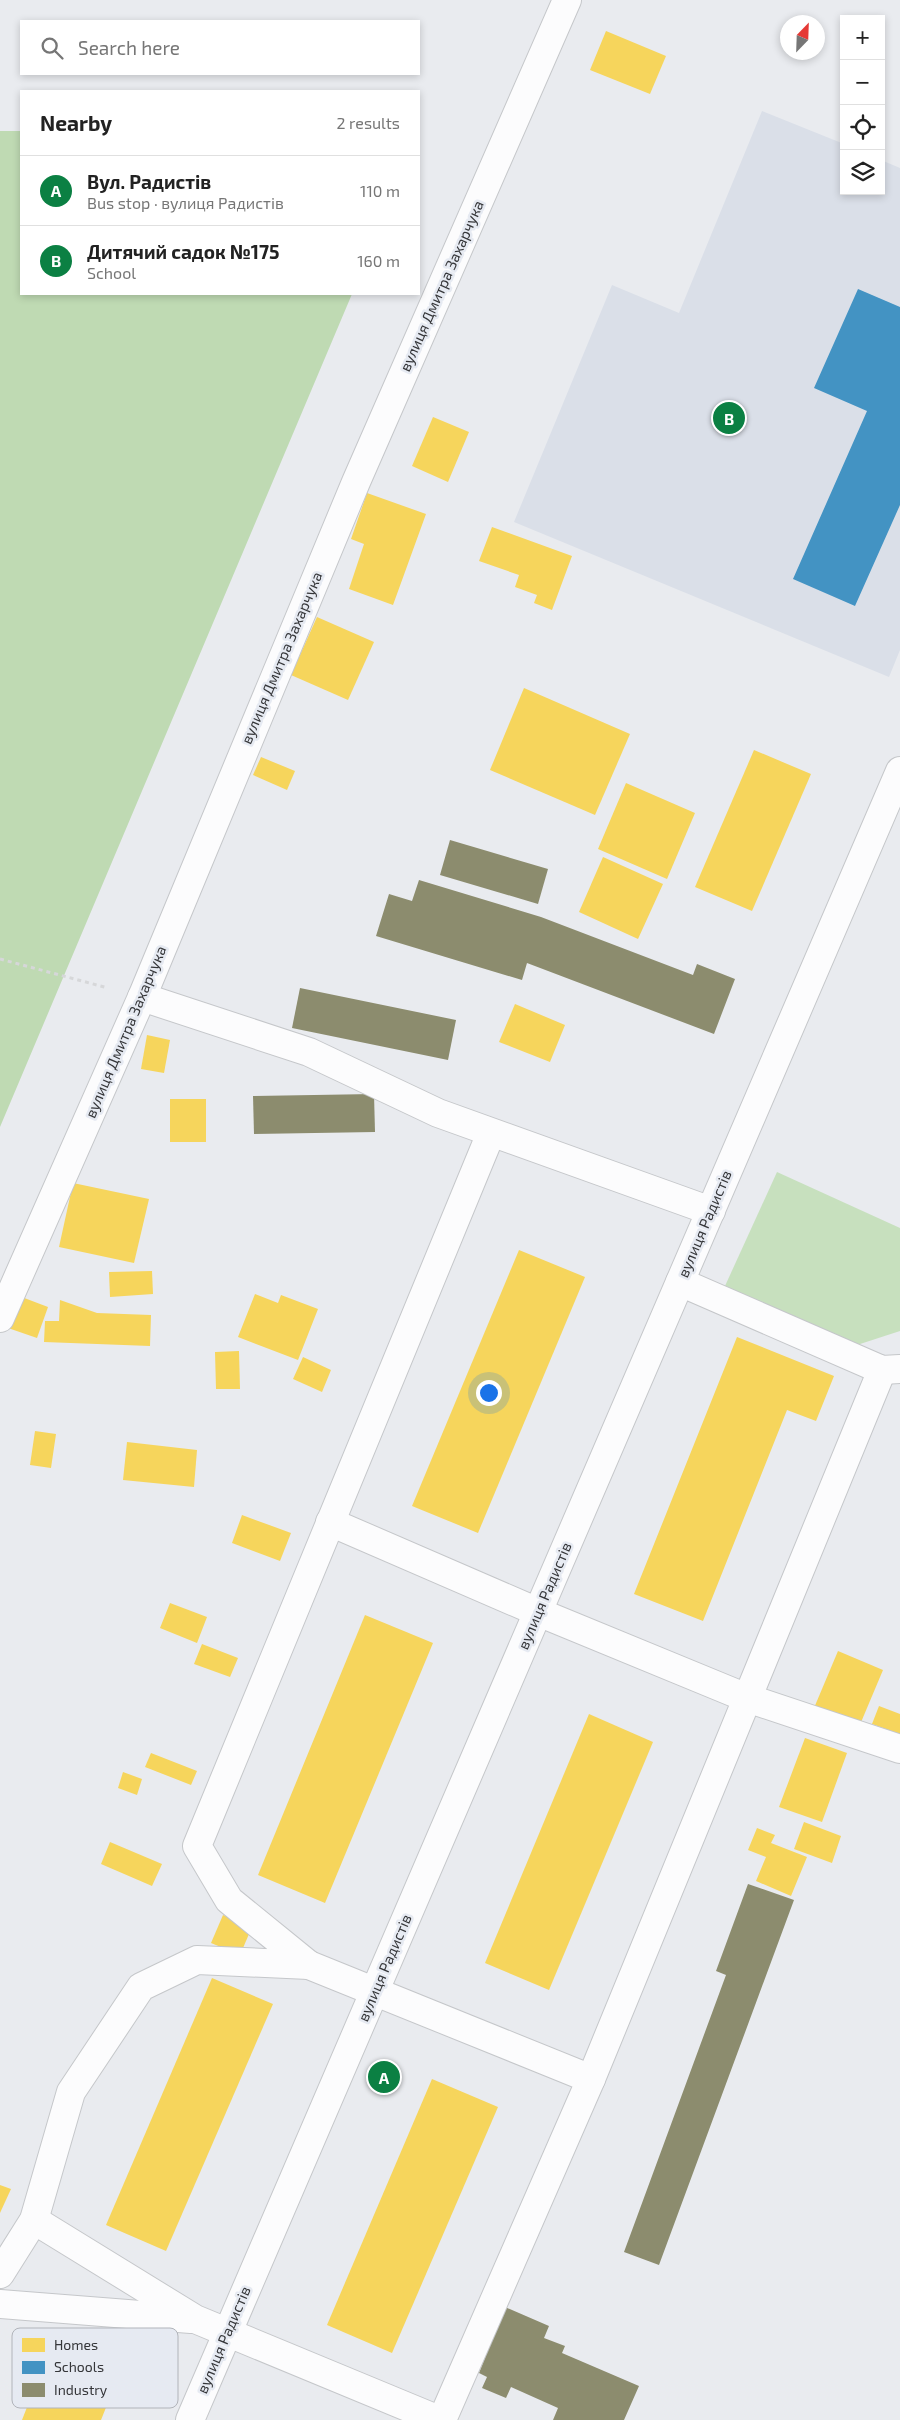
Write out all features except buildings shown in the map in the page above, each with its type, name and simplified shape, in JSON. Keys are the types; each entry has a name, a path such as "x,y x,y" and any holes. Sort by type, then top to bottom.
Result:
{"street":[{"name":"вулиця Дмитра Захарчука","path":"0,1318 142,997 360,473 567,0"},
{"name":"вулиця Радистів","path":"190,2420 900,772"},
{"path":"142,997 309,1052 438,1113 711,1211"},
{"path":"490,1133 197,1846 229,1900 309,1965 591,2078"},
{"path":"34,2220 194,2319 441,2420 591,2078 747,1698 891,1369 680,1282"},
{"path":"330,1522 538,1612 747,1698 900,1749"},
{"path":"0,2274 34,2220 71,2092 141,1987 196,1960 309,1965"},
{"path":"0,2304 194,2319"}],"path":[{"path":"0,959 142,997"}],"shaded area":[{"path":"762,111 840,142 840,195 885,195 885,162 900,168 900,650 889,677 514,522 612,285 679,313"}],"green space":[{"path":"0,131 20,131 20,295 352,295 0,1127"},
{"path":"777,1172 900,1228 900,1331 857,1345 725,1286"}],"place":[{"name":"Дитячий садок №175","path":"729,418"},
{"name":"Вул. Радистів","path":"384,2077"}]}
